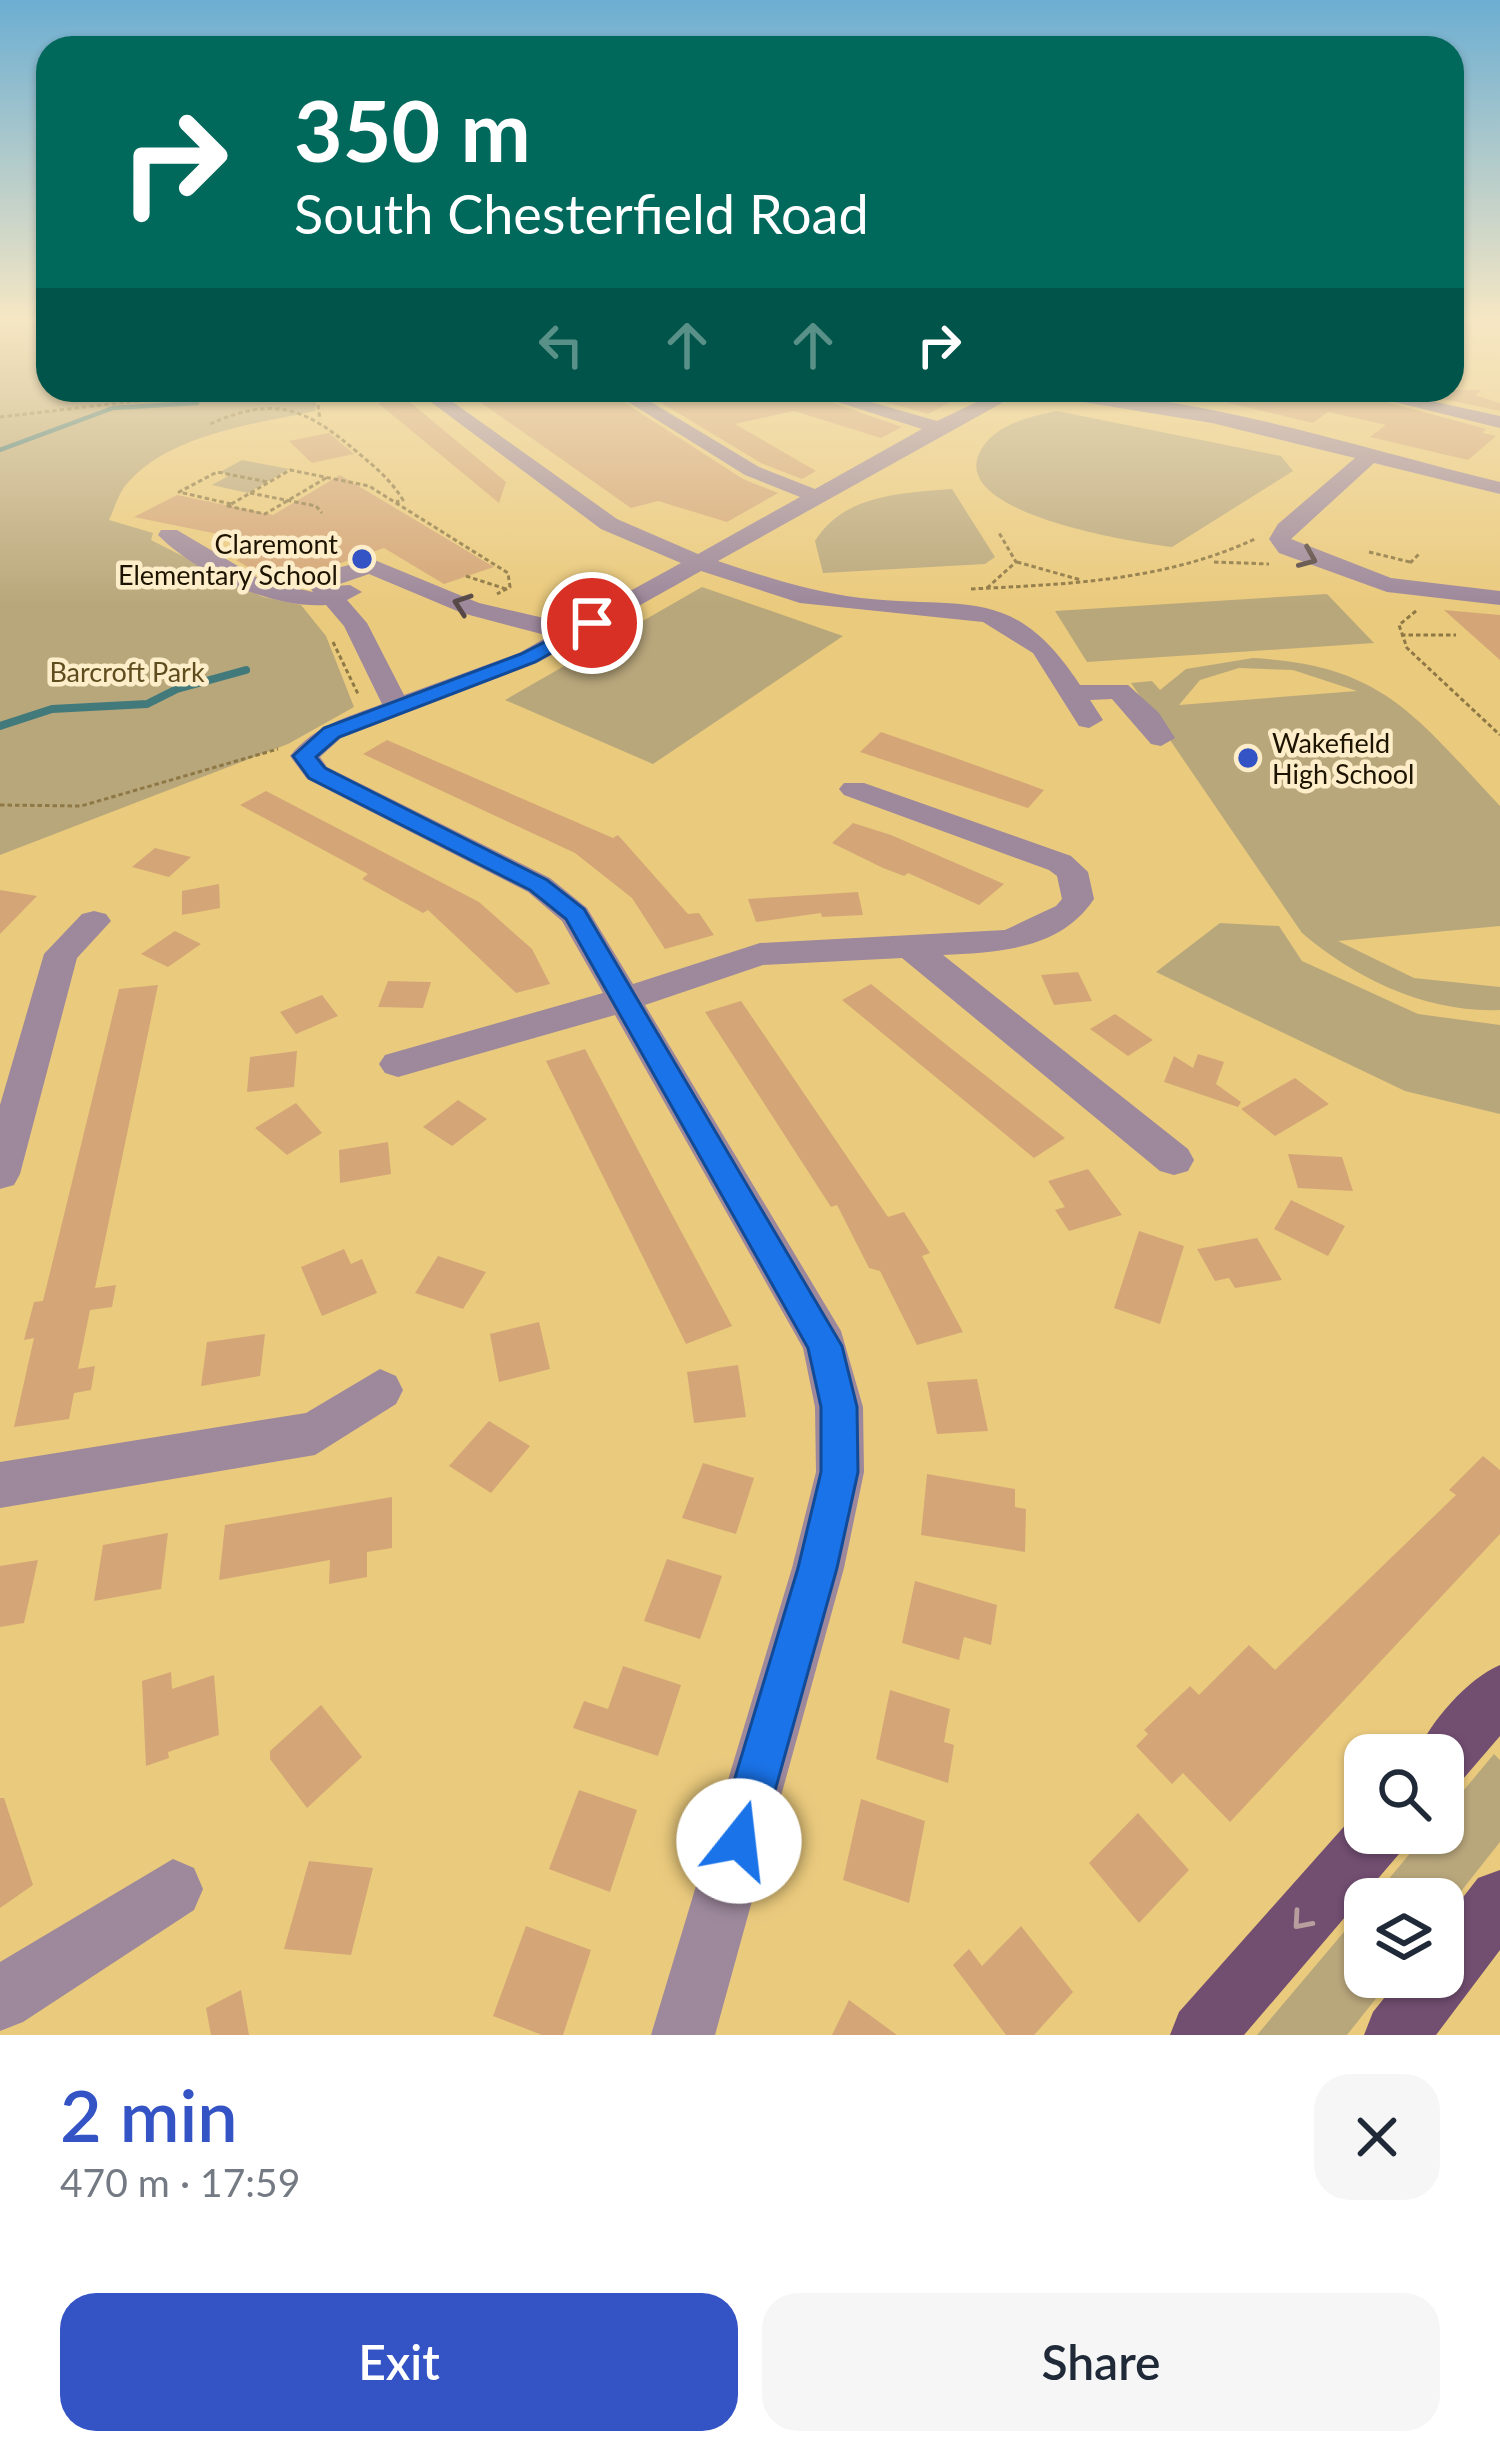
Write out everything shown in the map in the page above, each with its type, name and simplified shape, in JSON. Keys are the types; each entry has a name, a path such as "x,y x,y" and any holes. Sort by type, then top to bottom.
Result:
{"main road":[{"path":"1464,1735 1500,1694"},
{"path":"1202,2035 1360,1854"},
{"path":"1464,1947 1500,1900"},
{"path":"1396,2035 1425,1998"}],"street":[{"path":"457,414 609,524 700,563 830,602 947,609 989,616 1023,632 1043,648 1089,720"},
{"path":"657,414 752,472 818,497"},
{"path":"891,414 939,428"},
{"path":"287,754 331,732 528,658 967,414"},
{"path":"1191,414 1500,488"},
{"path":"1463,414 1500,422"},
{"path":"1371,455 1286,529 1280,539 1287,548 1298,556 1387,585 1500,598"},
{"path":"169,535 268,595 307,602 335,598"},
{"path":"398,707 355,623 322,581 356,566 372,566 498,617 575,633"},
{"path":"1076,693 1119,691 1149,719 1161,738"},
{"path":"287,754 539,885 575,915 825,1346 839,1407 840,1472 818,1568 682,2035"},
{"path":"398,1064 760,954 1011,940 1067,913 1078,899 1078,884 1060,863 854,789"},
{"path":"0,1174 62,954 94,921"},
{"path":"912,948 1174,1160"},
{"path":"0,1485 315,1433 380,1390"},
{"path":"0,1999 173,1888"}],"path":[{"path":"210,424 233,414"},
{"path":"307,414 320,420 393,483 403,500 396,502"},
{"path":"319,414 320,420"},
{"path":"268,482 217,472 178,492 231,504 290,470 369,486 508,573 512,584 494,595"},
{"path":"231,504 228,506 265,514 326,478"},
{"path":"250,493 316,506 322,513"},
{"path":"998,531 1016,562 1087,582"},
{"path":"1211,562 1262,536"},
{"path":"987,588 1016,562"},
{"path":"965,589 1087,582 1211,562 1272,564"},
{"path":"466,577 506,589"},
{"path":"1417,610 1405,617 1401,635 1407,648 1500,735"},
{"path":"1401,635 1456,635"},
{"path":"0,805 81,806 287,754"}],"green space":[{"name":"Barcroft Park","path":"0,414 301,414 213,434 164,454 125,486 109,520 153,533 151,540 263,597 301,605 326,636 354,707 288,744 0,855"},
{"path":"1072,414 1281,456 1293,471 1172,547 1089,532 1020,509 993,494 978,475 979,454 992,436 1035,416"},
{"path":"242,460 289,469 248,493 212,485 230,475 220,472"},
{"path":"952,489 995,557 985,564 823,573 815,541 842,514 876,499"},
{"path":"702,587 843,636 653,764 505,700"},
{"path":"1327,594 1374,643 1087,662 1055,611"},
{"path":"1253,658 1298,663 1367,684 1419,722 1500,806 1500,926 1338,941 1414,978 1500,987 1500,1010 1446,1006 1394,990 1345,965 1302,933 1131,683 1152,681 1160,690 1186,669","holes":["1239,668 1293,670 1357,691 1179,705 1200,680"]},
{"path":"1220,923 1279,926 1302,961 1418,1014 1500,1025 1500,1114 1405,1091 1156,972"},
{"path":"1494,1754 1500,1760 1500,1842 1464,1887 1464,1878 1390,1878 1410,1854 1464,1854 1464,1790"},
{"path":"1344,1932 1344,1998 1376,1998 1347,2035 1257,2035"}],"building":[{"path":"391,414 424,414 506,482 499,503"},
{"path":"497,414 642,414 743,479 778,493 727,522 658,501 631,508"},
{"path":"680,414 781,414 735,424 816,471 802,479 761,463"},
{"path":"804,414 865,414 902,427 881,438"},
{"path":"1275,414 1325,414 1313,423"},
{"path":"1337,414 1430,414 1496,436 1468,460 1370,437 1386,425"},
{"path":"329,433 354,454 312,463 289,441"},
{"path":"340,475 494,567 444,584 384,548 286,582 265,577 236,560 277,546 134,517 177,495 273,515"},
{"path":"1444,610 1500,615 1500,660"},
{"path":"881,732 1044,790 1028,808 860,752"},
{"path":"387,740 613,838 618,835 688,914 699,913 714,935 665,949 632,898 575,853 363,754"},
{"path":"266,791 479,902 532,949 550,984 516,993 428,910 423,913 362,879 368,874 240,805"},
{"path":"853,823 1004,884 979,905 908,873 904,876 883,868 832,843"},
{"path":"155,848 191,857 169,877 132,867"},
{"path":"219,884 220,908 182,915 182,891"},
{"path":"0,890 37,896 0,934"},
{"path":"858,892 863,915 822,917 821,913 756,922 748,899"},
{"path":"175,931 201,944 168,967 141,954"},
{"path":"1078,972 1092,1001 1054,1005 1041,975"},
{"path":"388,981 431,982 423,1008 378,1007"},
{"path":"871,984 1065,1138 1034,1158 842,1000"},
{"path":"158,985 95,1288 116,1285 112,1307 90,1310 78,1369 95,1366 91,1390 74,1393 69,1419 14,1427 34,1338 24,1340 34,1302 43,1301 119,989"},
{"path":"322,995 338,1016 296,1034 280,1012"},
{"path":"741,1001 888,1217 904,1212 930,1253 922,1256 963,1332 917,1345 880,1271 869,1268 837,1205 831,1207 705,1012"},
{"path":"1115,1014 1153,1040 1128,1056 1090,1029"},
{"path":"585,1049 732,1326 686,1344 546,1061"},
{"path":"297,1051 294,1087 247,1092 250,1057"},
{"path":"1198,1054 1224,1062 1216,1084 1241,1102 1238,1107 1164,1082 1174,1056 1193,1068"},
{"path":"1295,1078 1329,1104 1275,1136 1241,1109"},
{"path":"458,1100 487,1119 452,1146 423,1127"},
{"path":"296,1103 322,1133 287,1155 255,1128"},
{"path":"388,1142 391,1174 340,1183 339,1150"},
{"path":"1288,1154 1342,1157 1353,1191 1298,1188"},
{"path":"1088,1169 1122,1215 1069,1231 1055,1210 1065,1207 1048,1181"},
{"path":"1291,1200 1345,1226 1328,1256 1274,1229"},
{"path":"1139,1231 1184,1246 1160,1324 1114,1308"},
{"path":"1257,1238 1282,1280 1235,1288 1229,1278 1215,1281 1197,1249"},
{"path":"344,1249 351,1264 362,1259 377,1293 322,1316 301,1267"},
{"path":"438,1256 486,1272 463,1309 415,1293"},
{"path":"539,1322 550,1369 499,1382 490,1334"},
{"path":"265,1334 260,1376 201,1386 207,1342"},
{"path":"738,1365 746,1417 694,1423 687,1372"},
{"path":"977,1379 988,1431 937,1434 927,1382"},
{"path":"489,1421 530,1446 491,1493 449,1466"},
{"path":"1483,1456 1500,1470 1500,1534 1230,1822 1183,1773 1172,1784 1136,1746 1148,1734 1144,1730 1190,1686 1199,1695 1249,1645 1275,1670 1456,1495 1449,1490"},
{"path":"703,1463 754,1478 736,1534 682,1518"},
{"path":"927,1474 1015,1489 1015,1507 1026,1509 1025,1552 921,1535"},
{"path":"392,1497 392,1548 367,1552 367,1577 329,1584 330,1560 219,1580 225,1525"},
{"path":"168,1533 161,1589 94,1601 103,1545"},
{"path":"667,1559 722,1576 700,1639 644,1621"},
{"path":"38,1560 24,1623 0,1627 0,1566"},
{"path":"915,1581 997,1605 991,1645 964,1637 959,1660 902,1643"},
{"path":"623,1666 681,1685 658,1756 573,1728 584,1701 608,1709"},
{"path":"171,1672 172,1689 214,1675 219,1735 168,1752 169,1758 146,1766 142,1681"},
{"path":"890,1690 950,1709 944,1742 954,1745 948,1783 876,1759"},
{"path":"321,1705 362,1757 307,1808 270,1759 270,1751"},
{"path":"579,1790 637,1810 610,1892 549,1869"},
{"path":"0,1798 4,1798 33,1885 0,1908"},
{"path":"861,1799 925,1821 909,1903 843,1880"},
{"path":"1138,1813 1189,1870 1139,1923 1089,1863"},
{"path":"309,1861 373,1868 351,1955 284,1949"},
{"path":"526,1926 591,1950 563,2035 542,2035 493,2016"},
{"path":"1021,1926 1073,1992 1034,2035 1006,2035 953,1965 969,1949 982,1966"},
{"path":"241,1990 249,2035 211,2035 206,2008"},
{"path":"849,2000 897,2035 832,2035"}],"waterway":[{"path":"0,450 97,414"},
{"path":"0,726 52,709 147,704 177,689 246,670"}],"place":[{"name":"Claremont Elementary School","path":"362,559"},
{"name":"Wakefield High School","path":"1248,758"}],"route":[{"path":"592,623 528,658 331,732 304,756 317,773 539,885 575,915 825,1346 839,1407 840,1472 818,1568 739,1841"}]}
